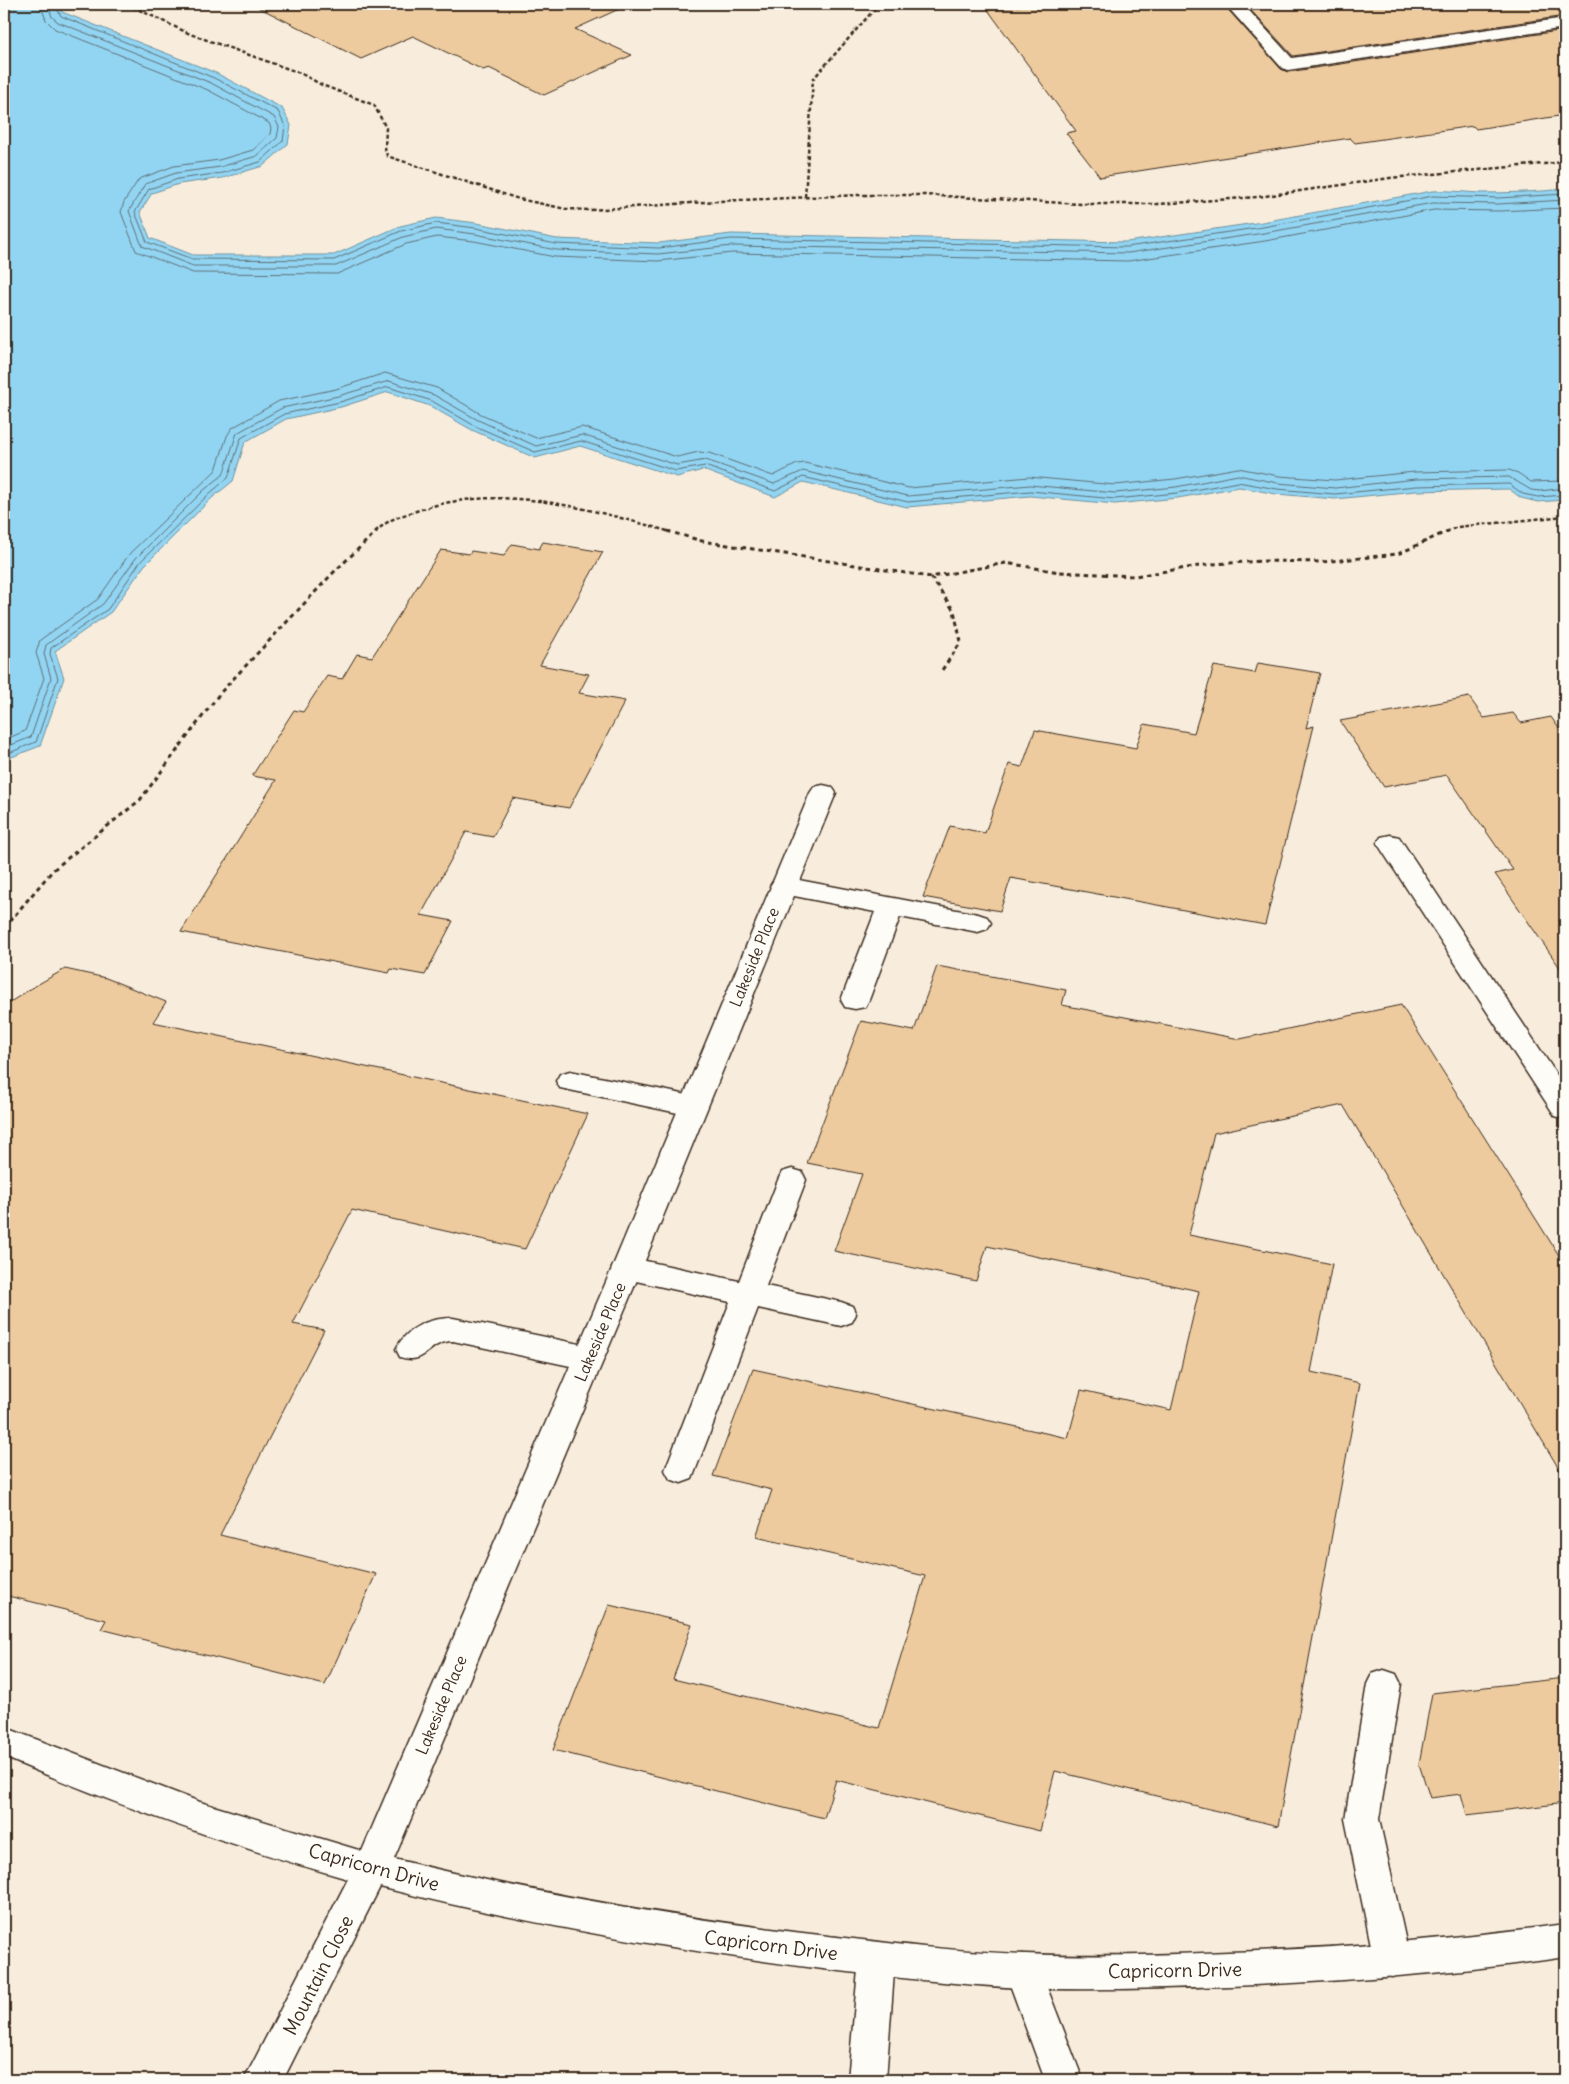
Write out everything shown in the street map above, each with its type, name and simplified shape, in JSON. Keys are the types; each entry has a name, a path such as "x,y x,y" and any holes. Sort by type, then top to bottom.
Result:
{"street":[{"path":"1234,4 1288,64 1565,23"},
{"name":"Lakeside Place","path":"372,1868 627,1268 692,1106 823,793"},
{"path":"1390,843 1565,1108"},
{"path":"783,886 978,922"},
{"path":"855,1000 891,906"},
{"path":"570,1081 692,1106"},
{"path":"681,1470 792,1180"},
{"path":"627,1268 841,1314"},
{"path":"411,1350 419,1339 446,1328 589,1358"},
{"path":"1384,1684 1362,1819 1392,1960"},
{"name":"Capricorn Drive","path":"4,1742 96,1781 230,1828 372,1868 534,1907 704,1937 877,1959 1023,1971 1160,1972 1392,1960 1499,1950 1565,1941"},
{"name":"Mountain Close","path":"263,2080 330,1956 372,1868"},
{"path":"867,2080 877,1959"},
{"path":"1023,1971 1064,2080"}],"path":[{"path":"127,4 190,34 300,73 322,85 374,105 386,128 385,148 387,156 519,199 566,209 591,210 805,197 924,195 1081,204 1159,204 1258,197 1398,177 1565,162"},
{"path":"805,197 813,79 879,4"},
{"path":"4,928 53,870 140,800 220,693 333,573 388,520 440,503 484,497 533,499 620,518 702,541 931,577 1006,563 1059,572 1134,576 1212,564 1263,561 1322,562 1398,554 1457,527 1565,516"},
{"path":"931,577 954,611 961,642 942,670"}],"shaded area":[{"path":"4,4 1565,4 1565,2080 4,2080"}],"water":[{"path":"4,4 58,4 62,12 216,73 282,108 291,125 288,144 263,166 223,178 179,184 152,193 140,212 150,238 193,255 334,255 400,226 436,218 477,223 557,239 659,243 731,234 1127,242 1262,222 1432,191 1501,193 1565,189 1565,500 1538,502 1521,498 1509,489 1416,491 1335,499 1276,494 1239,487 1178,498 1115,504 1030,496 907,507 803,482 775,497 703,470 677,477 580,446 535,458 472,430 430,406 388,392 341,407 286,419 245,442 233,481 212,498 144,566 111,612 55,651 64,678 40,746 4,760 4,230 6,227 4,208"}],"building":[{"path":"252,4 630,4 575,29 632,55 544,95 489,68 483,70 413,36 361,59"},
{"path":"1034,4 1223,4 1281,69 1288,72 1565,30 1565,115 1476,129 1473,126 1355,143 1350,138 1100,177 1066,133 1076,131 988,10"},
{"path":"1245,4 1565,4 1565,16 1293,56"},
{"path":"543,542 603,552 540,665 589,674 579,693 625,701 569,808 513,798 493,837 466,832 421,915 453,921 425,975 391,969 389,973 181,932 276,780 252,776 294,710 303,712 327,676 342,679 357,654 372,657 441,550 469,554 471,551 504,556 512,544 539,549"},
{"path":"1258,663 1320,673 1306,728 1314,726 1265,925 1011,878 1000,911 923,897 950,826 985,833 1009,764 1022,767 1035,730 1136,748 1144,724 1194,733 1214,666 1255,673"},
{"path":"1469,697 1484,718 1513,713 1521,723 1551,717 1565,737 1565,975 1495,874 1513,870 1447,775 1384,787 1340,721"},
{"path":"937,966 1066,990 1062,1005 1240,1039 1401,1005 1565,1265 1565,1479 1343,1105 1214,1133 1189,1235 1332,1264 1311,1372 1360,1383 1278,1826 1055,1771 1040,1831 836,1780 824,1818 553,1750 609,1605 692,1624 673,1679 879,1728 925,1576 756,1537 772,1490 713,1476 753,1369 1068,1438 1081,1390 1171,1410 1199,1291 987,1246 976,1281 834,1251 862,1174 807,1163 861,1021 914,1031"},
{"path":"65,969 106,978 166,1002 153,1022 588,1114 525,1249 352,1210 293,1324 324,1330 220,1535 376,1574 325,1685 101,1629 106,1620 4,1595 4,1006"},
{"path":"1565,1678 1565,1803 1467,1815 1461,1794 1430,1798 1419,1764 1432,1693"}]}
